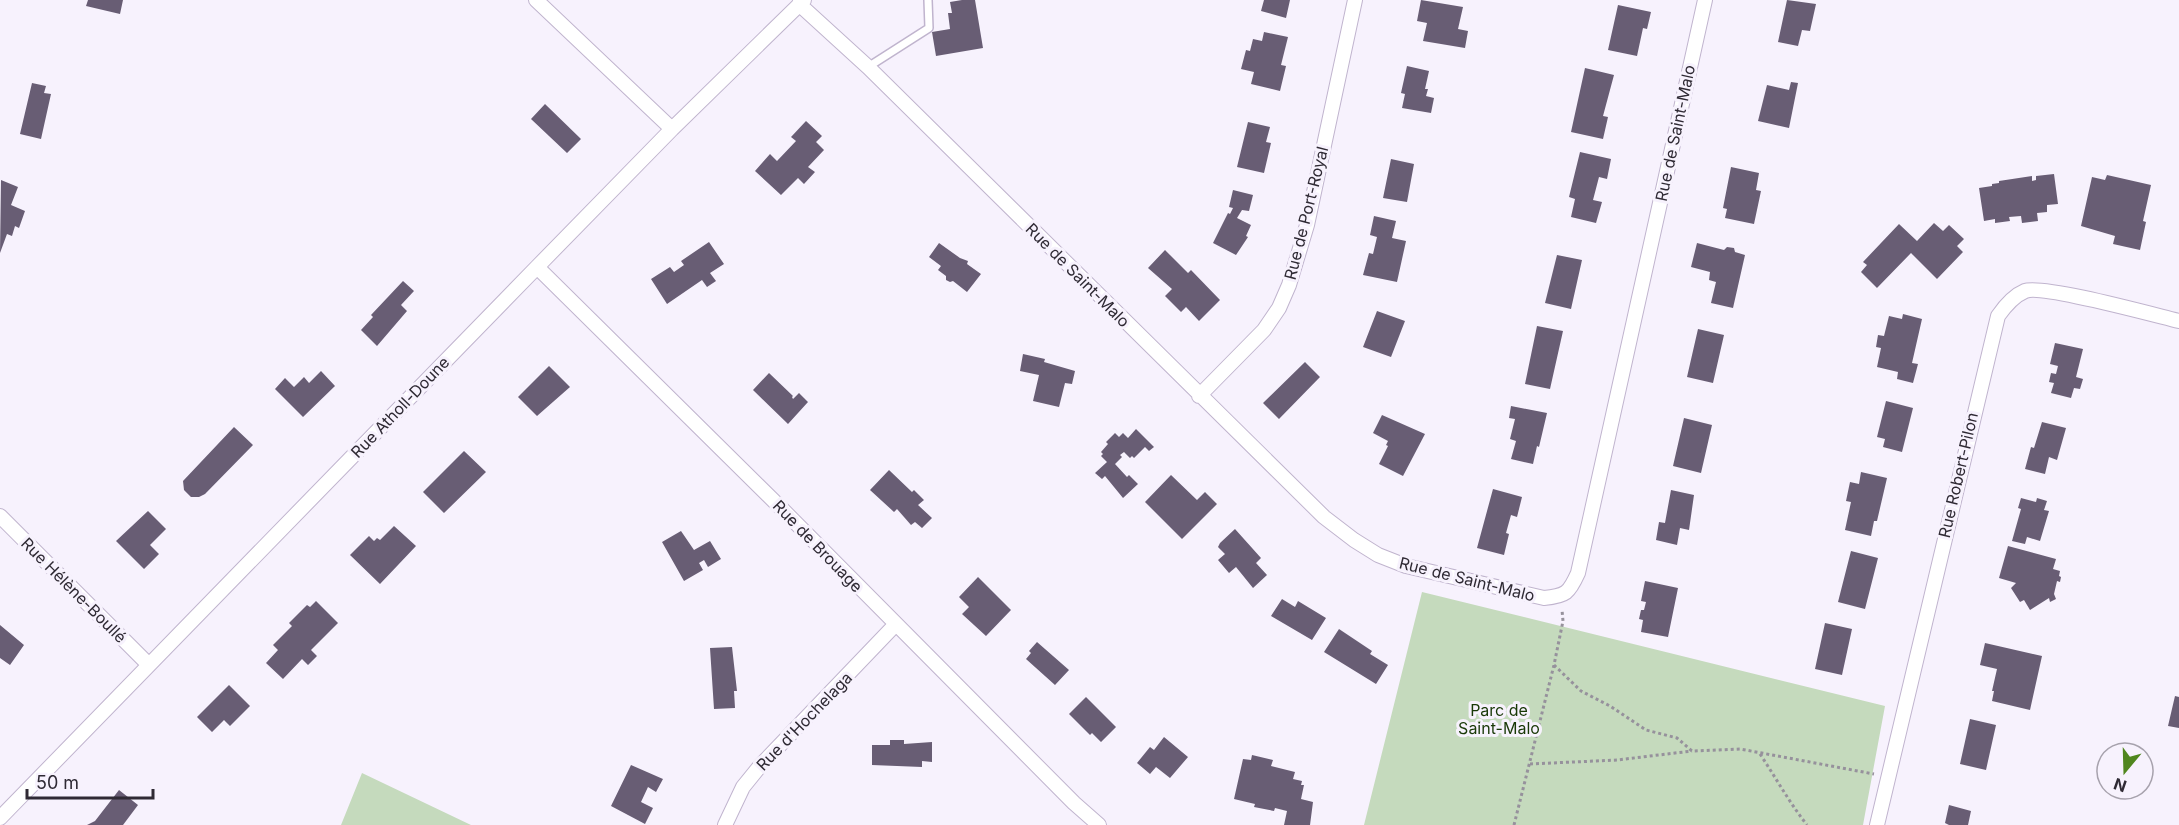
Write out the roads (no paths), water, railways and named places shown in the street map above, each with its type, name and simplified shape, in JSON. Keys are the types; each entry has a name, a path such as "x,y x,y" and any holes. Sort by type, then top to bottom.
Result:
{"street":[{"path":"536,0 672,129"},
{"name":"Rue de Port-Royal","path":"1199,396 1264,330 1279,308 1306,225 1355,0"},
{"name":"Rue de Saint-Malo","path":"801,2 1324,517 1378,555 1406,566 1544,598 1560,597 1571,589 1578,573 1704,0"},
{"name":"Rue Atholl-Doune","path":"0,818 672,129 801,2"},
{"name":"Rue de Brouage","path":"537,267 782,509 1074,803 1100,825"},
{"name":"Rue Robert-Pilon","path":"1877,825 1998,316 2010,301 2027,290 2062,293 2179,321"},
{"name":"Rue Hélène-Boullé","path":"0,516 148,664"},
{"name":"Rue d'Hochelaga","path":"725,825 743,787 760,766 895,625"}],"lane":[{"path":"868,67 929,28 928,0"}],"park label":[{"name":"Parc de Saint-Malo","path":"1499,719"}]}
